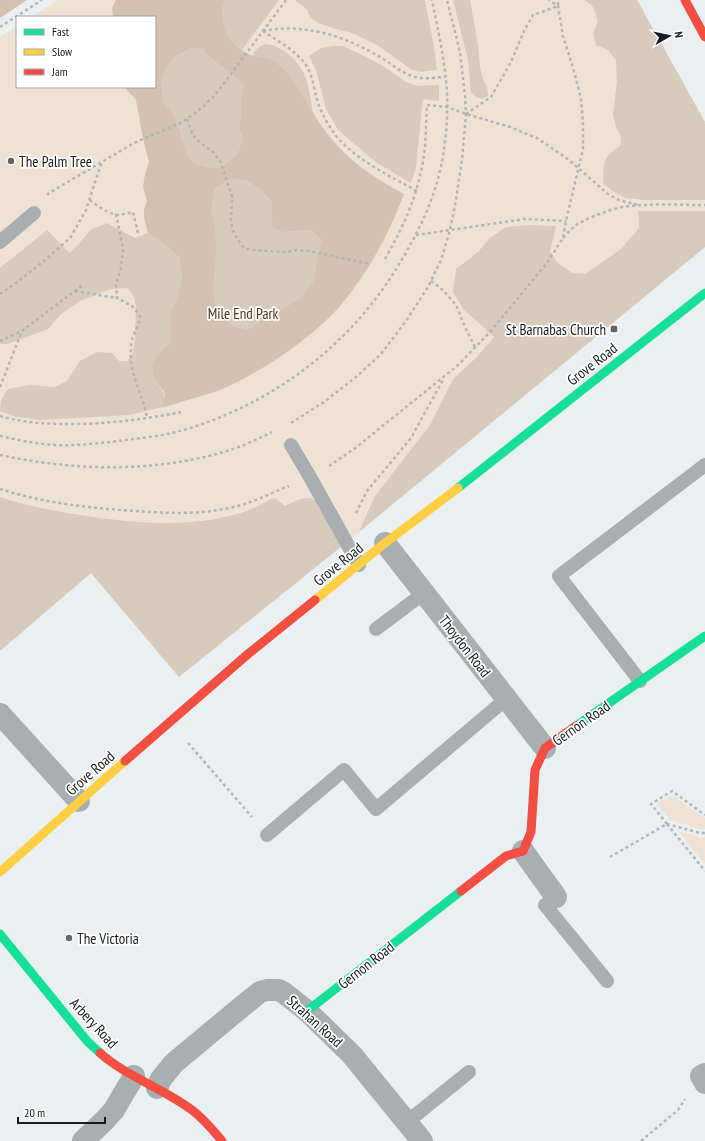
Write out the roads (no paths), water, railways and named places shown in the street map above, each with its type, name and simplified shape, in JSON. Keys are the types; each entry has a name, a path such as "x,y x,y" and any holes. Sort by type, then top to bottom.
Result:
{"main road":[{"path":"685,0 705,37"},
{"name":"Grove Road","path":"0,872 248,654 385,543 431,509 705,293"},
{"name":"Gernon Road","path":"307,1011 506,856 523,851 532,832 536,770 545,748 705,636"},
{"name":"Arbery Road","path":"0,934 87,1041 108,1059 194,1111 222,1141"}],"street":[{"name":"Thoydon Road","path":"385,543 545,748"},
{"path":"0,714 79,801"},
{"path":"523,851 556,896"},
{"name":"Strahan Road","path":"157,1088 161,1079 174,1063 260,992 267,990 279,990 307,1011 352,1055 422,1141"},
{"path":"83,1141 114,1110 134,1076"}],"lane":[{"path":"0,242 34,214"},
{"path":"291,446 359,565"},
{"path":"640,681 559,576 705,464"},
{"path":"376,629 424,593"},
{"path":"267,834 344,770 376,809 506,699"},
{"path":"556,896 545,905 607,982"},
{"path":"407,1122 469,1072"}],"place":[{"name":"The Palm Tree","path":"11,161"},
{"name":"St Barnabas Church","path":"614,329"},
{"name":"The Victoria","path":"69,938"}],"park label":[{"name":"Mile End Park","path":"243,313"}]}
